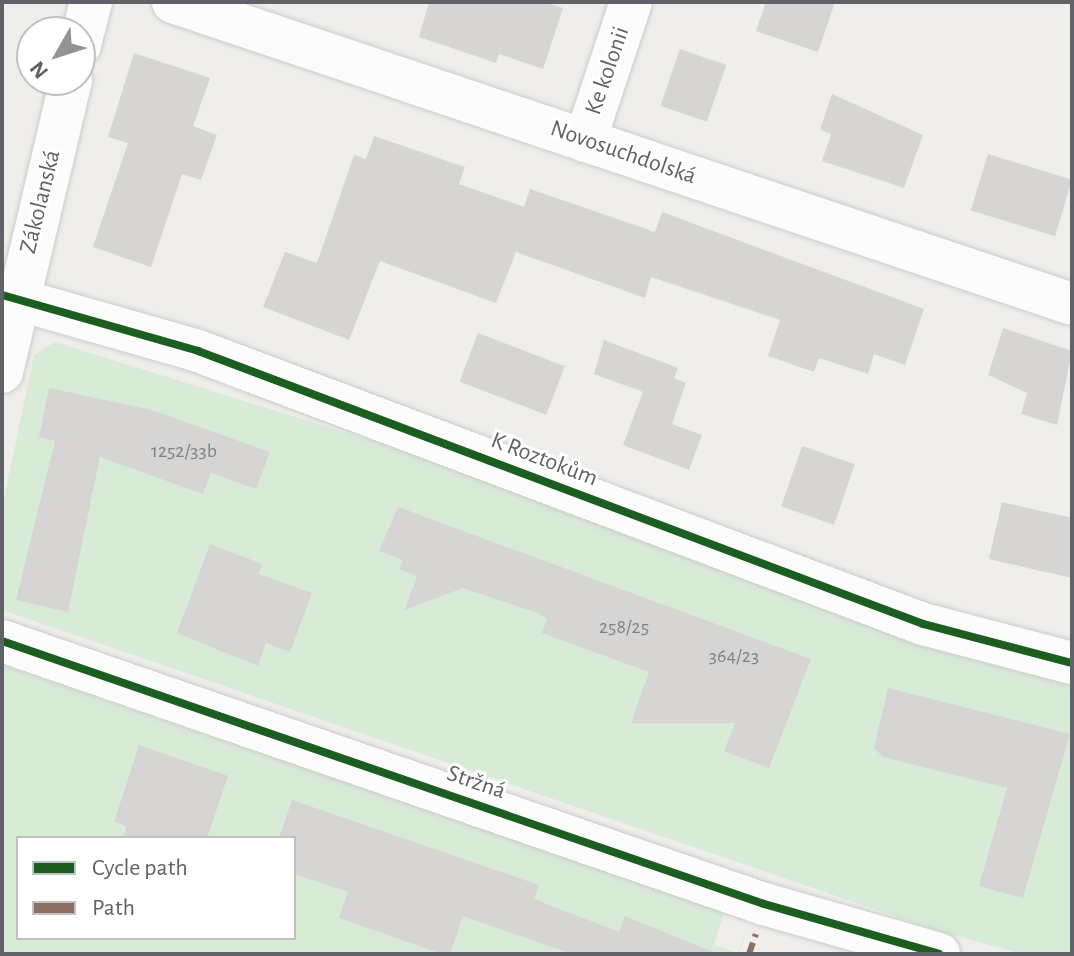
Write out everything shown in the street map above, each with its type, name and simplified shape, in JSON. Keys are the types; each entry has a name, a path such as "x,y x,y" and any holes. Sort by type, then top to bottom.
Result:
{"street":[{"name":"Novosuchdolská","path":"173,2 1072,304"},
{"name":"Ke kolonii","path":"585,141 631,2"},
{"name":"Zákolanská","path":"2,372 10,296 66,96"},
{"name":"K Roztokům","path":"10,296 198,351 923,624 1072,663"},
{"name":"Stržná","path":"2,641 764,904 939,954"}],"green space":[{"path":"55,342 1072,659 1072,954 1023,954 941,932 2,610 2,508 34,355"},
{"path":"2,665 724,912 714,945 738,953 750,921 739,954 2,954"}],"building":[{"path":"429,2 544,2 563,8 543,69 499,54 496,63 419,37"},
{"path":"766,2 835,2 818,52 756,31"},
{"path":"680,49 726,65 707,122 660,106"},
{"path":"134,53 210,78 193,126 217,135 201,180 182,174 151,267 93,247 128,143 108,137"},
{"path":"832,94 923,135 904,188 822,161 831,134 820,130"},
{"path":"374,136 465,167 459,184 524,207 530,189 655,232 662,212 924,309 905,365 874,354 868,374 819,358 814,372 768,356 780,320 651,277 645,298 516,252 496,303 380,261 349,340 263,307 285,252 317,263 354,155 366,159"},
{"path":"988,154 1072,180 1055,236 971,210"},
{"path":"1003,328 1072,351 1057,425 1021,414 1027,393 988,375"},
{"path":"478,333 565,366 546,415 459,382"},
{"path":"604,340 678,368 674,378 686,383 672,424 702,435 689,470 623,445 643,392 594,374"},
{"path":"49,388 152,410 270,452 256,489 211,473 203,494 100,457 68,612 16,600 55,441 39,437"},
{"path":"802,446 855,464 834,525 781,507"},
{"path":"1002,502 1072,518 1072,578 989,559"},
{"path":"398,507 811,659 769,768 724,751 735,723 631,723 649,672 542,633 547,619 538,613 463,588 405,610 417,576 399,569 403,560 379,551"},
{"path":"210,544 262,564 259,574 312,593 290,652 266,643 258,666 177,633"},
{"path":"888,688 1070,734 1023,898 979,886 1007,788 883,757 874,748"},
{"path":"139,745 228,776 208,836 124,836 127,826 114,822"},
{"path":"292,800 539,885 534,899 619,932 625,916 718,954 572,954 463,916 450,954 442,954 339,918 348,892 296,875 296,836 280,836"}],"marked path":[{"path":"749,954 756,934"}],"cycle path":[{"path":"2,295 198,351 923,624 1072,663"},
{"path":"2,641 764,904 939,954"}]}
